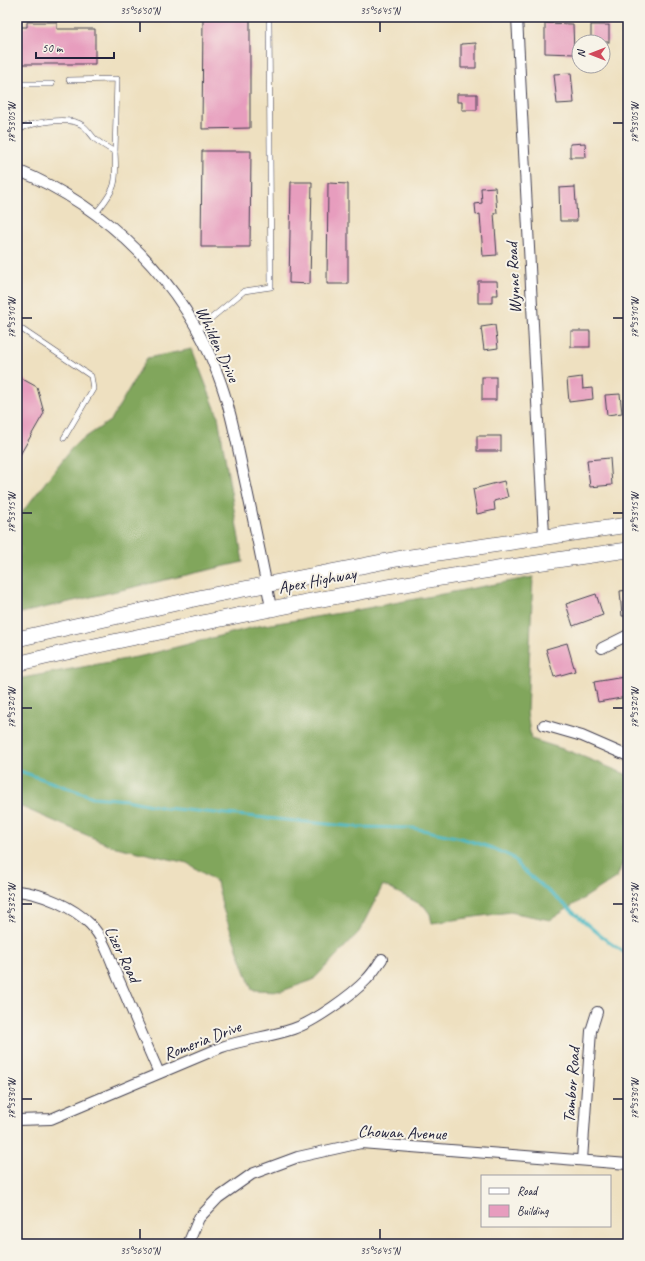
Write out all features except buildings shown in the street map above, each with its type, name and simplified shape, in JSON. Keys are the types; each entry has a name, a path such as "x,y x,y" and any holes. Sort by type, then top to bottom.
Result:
{"main road":[{"name":"Apex Highway","path":"17,639 266,584 397,559 544,536 628,525"},
{"name":"Apex Highway","path":"17,664 271,608 459,574 628,550"}],"street":[{"name":"Wynne Road","path":"517,17 544,536"},
{"name":"Whilden Drive","path":"17,170 57,189 95,214 128,240 150,263 182,305 197,330 218,375 231,417 271,608"},
{"path":"602,648 628,635"},
{"path":"544,725 582,736 628,756"},
{"name":"Lizer Road","path":"17,891 26,892 51,900 76,912 91,925 101,941 159,1073"},
{"name":"Romeria Drive","path":"17,1120 51,1119 159,1073 242,1040 292,1030 306,1024 331,1008 367,979 382,959"},
{"name":"Tambor Road","path":"582,1160 591,1031 597,1012"},
{"name":"Chowan Avenue","path":"188,1244 199,1218 218,1198 252,1174 298,1156 361,1143 628,1164"}],"lane":[{"path":"197,330 244,291 271,287 269,22"},
{"path":"69,80 117,79 115,152 117,180 108,198 95,214"},
{"path":"17,84 52,84"},
{"path":"17,131 25,126 66,120 82,125 102,145 115,152"},
{"path":"17,326 91,376 93,389 64,438"}],"green space":[{"path":"192,349 218,416 243,562 17,614 17,519 74,445 111,420 147,358"},
{"path":"533,577 527,712 531,739 569,751 628,775 628,850 617,877 550,920 510,912 432,923 430,914 424,906 383,885 359,932 313,980 282,991 252,990 223,909 217,882 187,863 112,846 17,805 17,679 142,656 258,626 346,612"}],"waterway":[{"path":"17,770 93,797 127,800 165,808 357,827 413,828 461,838 492,848 512,857 522,869 606,940 628,955"}]}
